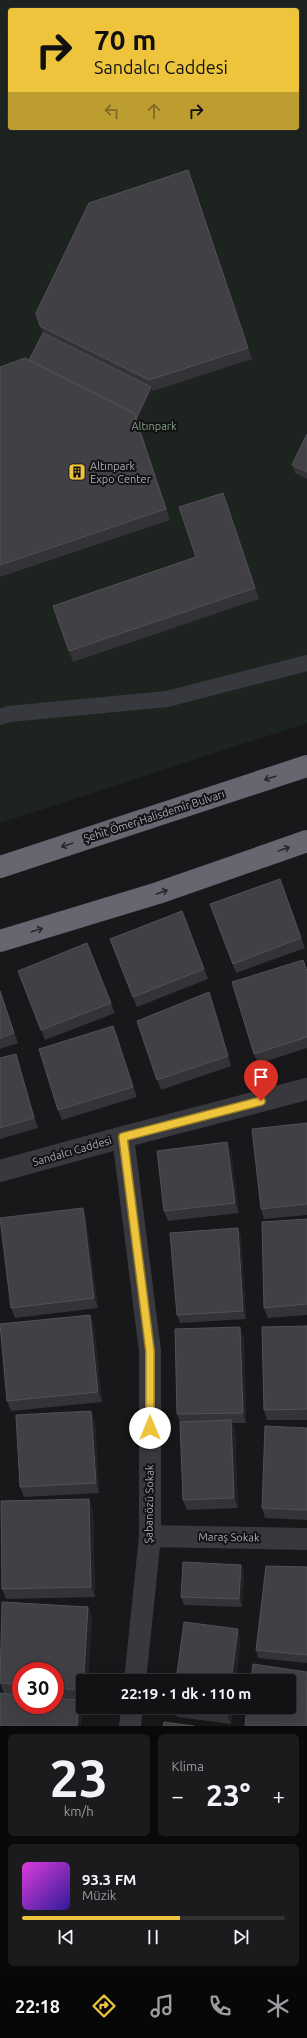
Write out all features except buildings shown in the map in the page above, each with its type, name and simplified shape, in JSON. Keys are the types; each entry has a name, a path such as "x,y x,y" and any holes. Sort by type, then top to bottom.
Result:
{"highway":[{"name":"Şehit Ömer Halisdemir Bulvarı","path":"0,867 307,766"},
{"path":"0,941 158,893 307,841"}],"street":[{"name":"Sandalcı Caddesi","path":"0,1171 307,1089"},
{"name":"Şabanözü Sokak","path":"123,1137 150,1351 150,1536 136,1674"},
{"name":"Maraş Sokak","path":"150,1536 307,1539"},
{"path":"130,1726 131,1714"}],"lane":[{"path":"0,717 9,714 167,699 307,664"}],"green space":[{"name":"Altınpark","path":"0,0 307,0 307,723 0,823"}],"place":[{"name":"Altınpark Expo Center","path":"77,472"}],"route":[{"path":"150,1428 150,1351 123,1137 261,1101"}]}
